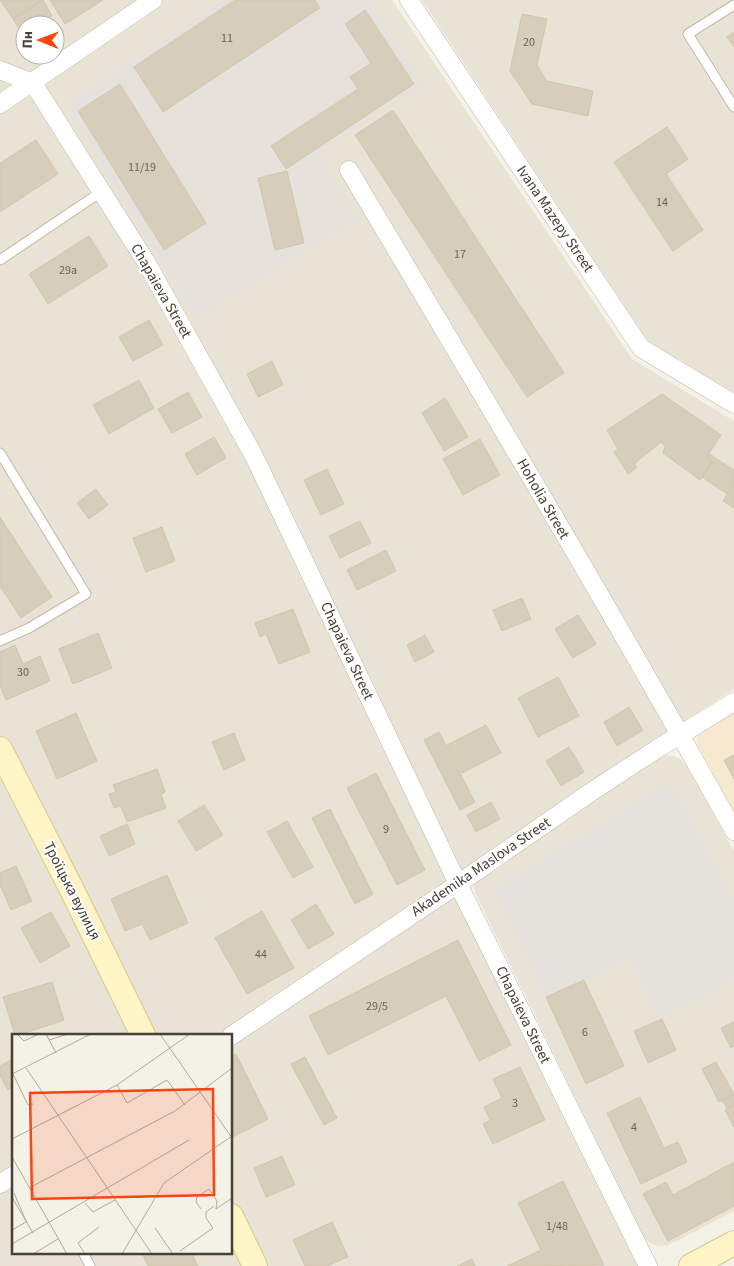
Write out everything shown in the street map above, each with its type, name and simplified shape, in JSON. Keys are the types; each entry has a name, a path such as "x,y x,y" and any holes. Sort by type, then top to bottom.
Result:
{"main road":[{"name":"Троїцька вулиця","path":"0,749 143,1034"},
{"path":"232,1218 255,1266"},
{"path":"691,1266 734,1243"}],"street":[{"path":"0,104 153,0"},
{"name":"Ivana Mazepy Street","path":"409,0 641,348 734,404"},
{"path":"0,70 33,83"},
{"name":"Chapaieva Street","path":"33,83 146,262 254,456 458,884 648,1266"},
{"name":"Hoholia Street","path":"349,170 681,735 734,831"},
{"name":"Akademika Maslova Street","path":"232,1035 458,884 591,792 734,702"},
{"path":"0,1184 12,1176"}],"lane":[{"path":"734,5 688,34 734,107"},
{"path":"0,260 101,192"},
{"path":"0,453 86,594 29,628 0,641"},
{"path":"84,1254 90,1266"}],"shaded area":[{"path":"0,0 220,0 64,102 319,152 425,85 371,0 392,0 632,359 734,421 734,689 666,733 450,884 640,1266 0,1266"},
{"path":"220,0 371,0 426,85 319,152 360,219 196,320 64,102"},
{"path":"422,0 734,0 734,393 648,341"},
{"path":"734,711 734,812 697,741 701,733"},
{"path":"658,756 674,756 681,760 690,772 734,852 734,1211 675,1242 660,1246 652,1244 642,1235 475,892 474,885 475,878"},
{"path":"669,781 734,898 734,980 658,1020 629,959 546,997 493,889"}],"building":[{"path":"0,0 43,0 19,15 15,15 13,19"},
{"path":"43,0 51,15 19,15"},
{"path":"50,0 103,0 65,24 65,15 59,15"},
{"path":"235,0 315,0 320,8 163,112 134,67"},
{"path":"365,10 414,84 286,169 271,146 358,89 350,77 371,63 345,24"},
{"path":"522,14 547,19 537,65 547,81 593,91 588,116 532,104 510,71"},
{"path":"734,32 734,47 727,37"},
{"path":"120,84 206,223 164,250 78,111"},
{"path":"393,110 564,373 527,397 355,135"},
{"path":"667,127 688,159 666,174 703,230 673,251 614,162"},
{"path":"36,140 58,174 0,212 0,163"},
{"path":"287,171 304,243 275,250 258,178"},
{"path":"89,236 108,266 48,304 29,274"},
{"path":"149,320 163,345 133,361 119,337"},
{"path":"272,361 283,385 258,397 247,374"},
{"path":"139,380 154,408 109,434 93,405"},
{"path":"188,392 202,417 172,433 158,409"},
{"path":"662,394 721,435 706,458 712,462 700,480 663,453 665,446 661,442 635,463 636,468 628,474 614,452 618,449 607,430"},
{"path":"445,398 468,437 444,451 422,413"},
{"path":"214,437 226,458 197,475 185,454"},
{"path":"480,439 500,475 463,495 443,459"},
{"path":"709,454 734,470 734,483 727,494 702,477 712,462 706,458"},
{"path":"327,469 344,504 321,515 304,480"},
{"path":"734,483 734,508 723,501"},
{"path":"96,489 108,505 89,519 77,503"},
{"path":"0,517 52,597 21,618 0,586"},
{"path":"360,521 371,543 340,558 329,536"},
{"path":"162,527 175,561 146,572 133,538"},
{"path":"386,550 396,571 357,590 347,570"},
{"path":"522,598 531,619 502,631 493,610"},
{"path":"293,609 310,652 279,664 266,634 260,637 255,623"},
{"path":"578,615 596,644 573,658 555,629"},
{"path":"98,633 112,668 73,684 59,649"},
{"path":"425,635 434,652 415,662 407,645"},
{"path":"15,645 23,664 40,656 50,681 6,700 0,686 0,652"},
{"path":"558,677 579,716 538,737 518,698"},
{"path":"629,707 643,730 617,746 604,722"},
{"path":"76,713 97,761 57,779 36,731"},
{"path":"486,725 501,753 462,773 447,745"},
{"path":"439,732 475,802 460,810 424,740"},
{"path":"234,733 245,760 224,770 212,742"},
{"path":"569,747 584,772 561,786 546,761"},
{"path":"734,755 734,779 724,760"},
{"path":"157,769 165,792 161,794 166,808 127,822 121,806 114,808 109,794 116,792 113,785"},
{"path":"376,773 425,870 397,885 347,788"},
{"path":"491,802 500,819 476,832 467,815"},
{"path":"204,805 223,835 196,851 178,821"},
{"path":"330,809 373,894 355,904 312,818"},
{"path":"287,821 313,867 293,878 267,832"},
{"path":"127,824 135,844 109,856 100,836"},
{"path":"16,866 32,901 11,910 0,885 0,873"},
{"path":"167,875 188,923 150,940 142,924 125,931 111,899"},
{"path":"316,904 334,934 308,949 291,920"},
{"path":"262,911 294,968 247,994 215,938"},
{"path":"51,912 70,946 40,963 21,928"},
{"path":"458,940 511,1045 479,1061 446,996 328,1055 309,1016"},
{"path":"584,980 624,1066 586,1084 546,997"},
{"path":"52,982 64,1020 22,1034 15,1034 3,997"},
{"path":"662,1019 676,1050 648,1063 634,1031"},
{"path":"734,1022 734,1046 731,1048 721,1028"},
{"path":"236,1054 268,1119 233,1137 232,1136 232,1056"},
{"path":"305,1057 337,1118 324,1125 291,1064"},
{"path":"12,1059 12,1088 8,1090 0,1076 0,1066"},
{"path":"716,1062 734,1094 719,1102 702,1069"},
{"path":"520,1067 545,1120 493,1144 483,1124 490,1120 484,1107 502,1098 493,1079"},
{"path":"734,1094 734,1105 727,1108 722,1100"},
{"path":"640,1097 664,1148 678,1142 687,1162 641,1184 607,1113"},
{"path":"734,1105 734,1127 725,1110"},
{"path":"282,1156 295,1185 266,1197 254,1168"},
{"path":"734,1162 734,1206 668,1241 643,1194 666,1182 673,1195"},
{"path":"563,1181 604,1265 507,1266 541,1250 518,1203"},
{"path":"332,1222 348,1257 327,1266 305,1266 293,1240"},
{"path":"192,1254 198,1266 148,1266 143,1255"},
{"path":"472,1259 475,1266 457,1266"}]}
